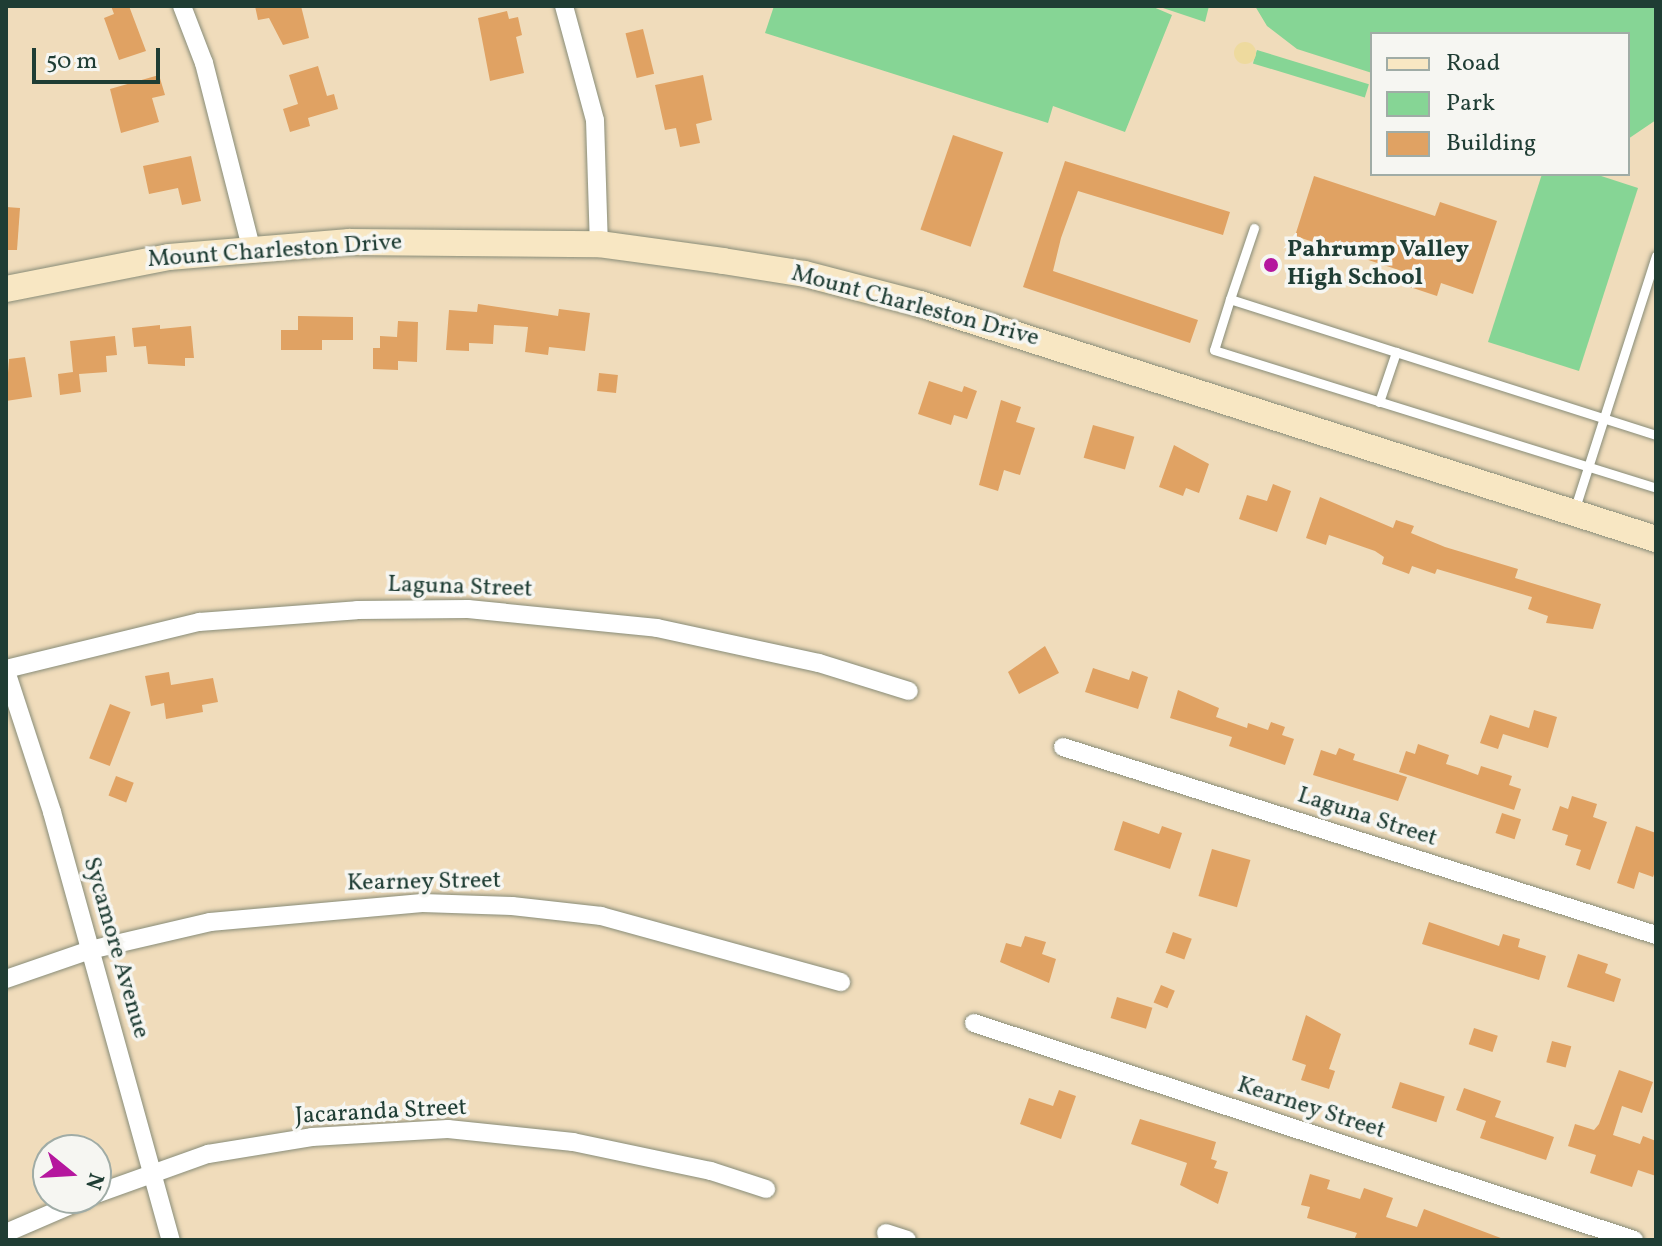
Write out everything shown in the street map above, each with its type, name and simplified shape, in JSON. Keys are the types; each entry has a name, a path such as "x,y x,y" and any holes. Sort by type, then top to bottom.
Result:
{"street":[{"path":"182,6 204,63 251,248"},
{"path":"564,6 595,120 599,244"},
{"name":"Mount Charleston Drive","path":"6,289 66,274 251,248 349,242 599,244 805,274 920,304 1656,539"},
{"name":"Laguna Street","path":"6,670 199,622 357,610 468,609 657,628 819,663 909,691"},
{"name":"Sycamore Avenue","path":"6,670 90,950 171,1240"},
{"name":"Laguna Street","path":"1063,747 1656,935"},
{"name":"Kearney Street","path":"6,979 90,950 210,922 306,910 422,903 512,906 652,927 841,982"},
{"name":"Kearney Street","path":"974,1023 1634,1240"},
{"name":"Jacaranda Street","path":"112,1187 208,1154 312,1137 448,1129 573,1142 711,1171 766,1189"},
{"path":"6,1233 50,1214"},
{"path":"886,1233 907,1240"}],"lane":[{"path":"1254,228 1214,350 1656,488"},
{"path":"1574,511 1656,256"},
{"path":"1230,299 1656,435"},
{"path":"1379,402 1396,352"}],"green space":[{"path":"774,6 1151,6 1172,15 1125,132 1053,106 1048,123 765,33"},
{"path":"1157,6 1209,6 1205,22"},
{"path":"1255,6 1656,6 1656,120 1630,138 1630,32 1370,32 1370,72 1297,49 1267,26"},
{"path":"1257,50 1369,84 1365,98 1253,63"},
{"path":"1541,176 1601,176 1638,188 1579,371 1488,342"}],"sand":[{"path":"1241,42 1249,42 1256,53 1249,64 1241,64 1234,57 1234,49"}],"building":[{"path":"111,6 129,6 146,51 119,60 104,18 114,14"},
{"path":"255,6 301,6 309,38 283,45 269,18 258,20"},
{"path":"507,11 509,19 518,17 522,35 516,37 524,73 490,81 478,18"},
{"path":"643,29 654,74 637,78 626,33"},
{"path":"318,66 327,96 334,94 338,109 308,118 310,126 290,132 283,109 298,104 289,75"},
{"path":"159,75 165,95 152,98 159,122 121,133 110,89"},
{"path":"703,75 712,120 696,124 700,143 680,147 676,128 665,130 655,85"},
{"path":"953,135 1003,152 971,247 920,230"},
{"path":"191,156 201,201 182,205 178,188 149,194 143,166"},
{"path":"1065,161 1230,212 1223,235 1078,191 1061,238 1053,271 1198,320 1190,343 1023,287"},
{"path":"1314,176 1435,216 1440,202 1497,221 1473,294 1441,283 1437,296 1404,285 1408,273 1295,236"},
{"path":"6,207 20,208 17,250 6,250"},
{"path":"478,304 558,316 559,309 590,313 585,351 549,347 548,355 525,352 528,327 494,325 493,344 469,343 469,351 446,350 449,310 477,312"},
{"path":"298,316 353,317 353,340 322,340 322,350 281,350 281,330 298,330"},
{"path":"398,321 418,322 417,362 398,361 398,370 373,369 373,348 380,348 380,336 397,337"},
{"path":"160,325 160,329 191,326 194,358 185,358 185,366 148,364 146,346 134,347 132,328"},
{"path":"115,336 117,355 106,356 107,372 79,374 81,392 60,395 58,374 73,372 70,341"},
{"path":"25,357 32,397 6,401 9,359"},
{"path":"599,373 618,375 616,393 597,391"},
{"path":"929,381 962,392 964,386 977,391 967,419 954,415 951,425 918,414"},
{"path":"1001,400 1021,407 1016,422 1035,428 1020,475 1004,470 998,491 979,485"},
{"path":"1093,425 1134,437 1125,470 1084,458"},
{"path":"1174,445 1209,464 1199,493 1186,488 1183,496 1159,487"},
{"path":"1273,484 1291,491 1277,532 1239,519 1247,495 1267,501"},
{"path":"1320,497 1393,528 1396,520 1414,526 1411,533 1445,547 1518,569 1515,578 1601,604 1593,629 1546,623 1548,616 1528,609 1532,597 1437,569 1435,574 1412,566 1409,574 1382,564 1384,557 1375,551 1329,535 1326,545 1306,538"},
{"path":"1045,646 1059,673 1019,694 1008,672"},
{"path":"1093,668 1129,680 1132,671 1148,677 1138,709 1085,692"},
{"path":"169,672 171,685 213,678 218,702 202,705 203,712 166,719 164,703 151,706 145,676"},
{"path":"1178,690 1219,708 1216,717 1247,728 1248,723 1268,730 1271,722 1285,727 1282,735 1294,739 1285,765 1229,746 1232,737 1170,718"},
{"path":"110,704 131,712 110,766 89,758"},
{"path":"1534,710 1557,717 1548,748 1503,734 1498,749 1480,743 1490,715 1529,728"},
{"path":"1418,744 1449,755 1446,764 1478,775 1481,766 1512,776 1509,785 1521,789 1514,810 1399,772 1406,751 1415,754"},
{"path":"1339,748 1355,754 1353,760 1407,777 1398,801 1313,775 1321,750 1336,755"},
{"path":"116,776 134,783 126,802 108,796"},
{"path":"1572,796 1597,804 1593,817 1607,822 1590,870 1576,865 1581,850 1565,845 1568,835 1552,830 1560,806 1568,809"},
{"path":"1502,813 1521,819 1515,839 1496,833"},
{"path":"1123,821 1159,834 1162,826 1182,833 1170,869 1114,850"},
{"path":"1636,826 1656,833 1656,869 1653,877 1639,872 1634,889 1617,883"},
{"path":"1212,849 1250,860 1237,907 1198,896"},
{"path":"1429,922 1499,946 1503,934 1520,939 1518,947 1546,956 1539,980 1422,944"},
{"path":"1173,932 1192,939 1184,960 1165,953"},
{"path":"1025,936 1046,942 1042,954 1056,959 1049,983 1000,962 1006,943 1021,947"},
{"path":"1578,954 1608,964 1605,973 1621,979 1614,1002 1567,987"},
{"path":"1161,985 1175,991 1167,1008 1154,1002"},
{"path":"1117,997 1152,1008 1146,1029 1111,1018"},
{"path":"1306,1015 1341,1034 1329,1069 1335,1071 1329,1089 1301,1080 1306,1065 1292,1060"},
{"path":"1474,1028 1498,1036 1493,1052 1469,1044"},
{"path":"1552,1041 1571,1046 1566,1067 1546,1062"},
{"path":"1619,1070 1653,1082 1642,1113 1622,1106 1613,1135 1640,1144 1643,1136 1656,1141 1656,1176 1638,1170 1632,1187 1590,1173 1596,1155 1568,1146 1575,1124 1594,1130 1599,1124"},
{"path":"1400,1082 1445,1097 1436,1122 1392,1108"},
{"path":"1464,1088 1501,1101 1495,1117 1554,1137 1546,1160 1480,1138 1486,1121 1456,1110"},
{"path":"1059,1090 1076,1096 1061,1139 1020,1124 1029,1098 1053,1106"},
{"path":"1140,1119 1216,1142 1211,1159 1217,1161 1214,1168 1228,1172 1218,1204 1180,1185 1187,1163 1131,1144"},
{"path":"1310,1174 1330,1180 1327,1189 1360,1199 1364,1188 1393,1198 1386,1217 1417,1227 1424,1209 1506,1240 1354,1240 1357,1233 1307,1218 1310,1207 1301,1205"}],"place":[{"name":"Pahrump Valley High School","path":"1271,265"}]}
